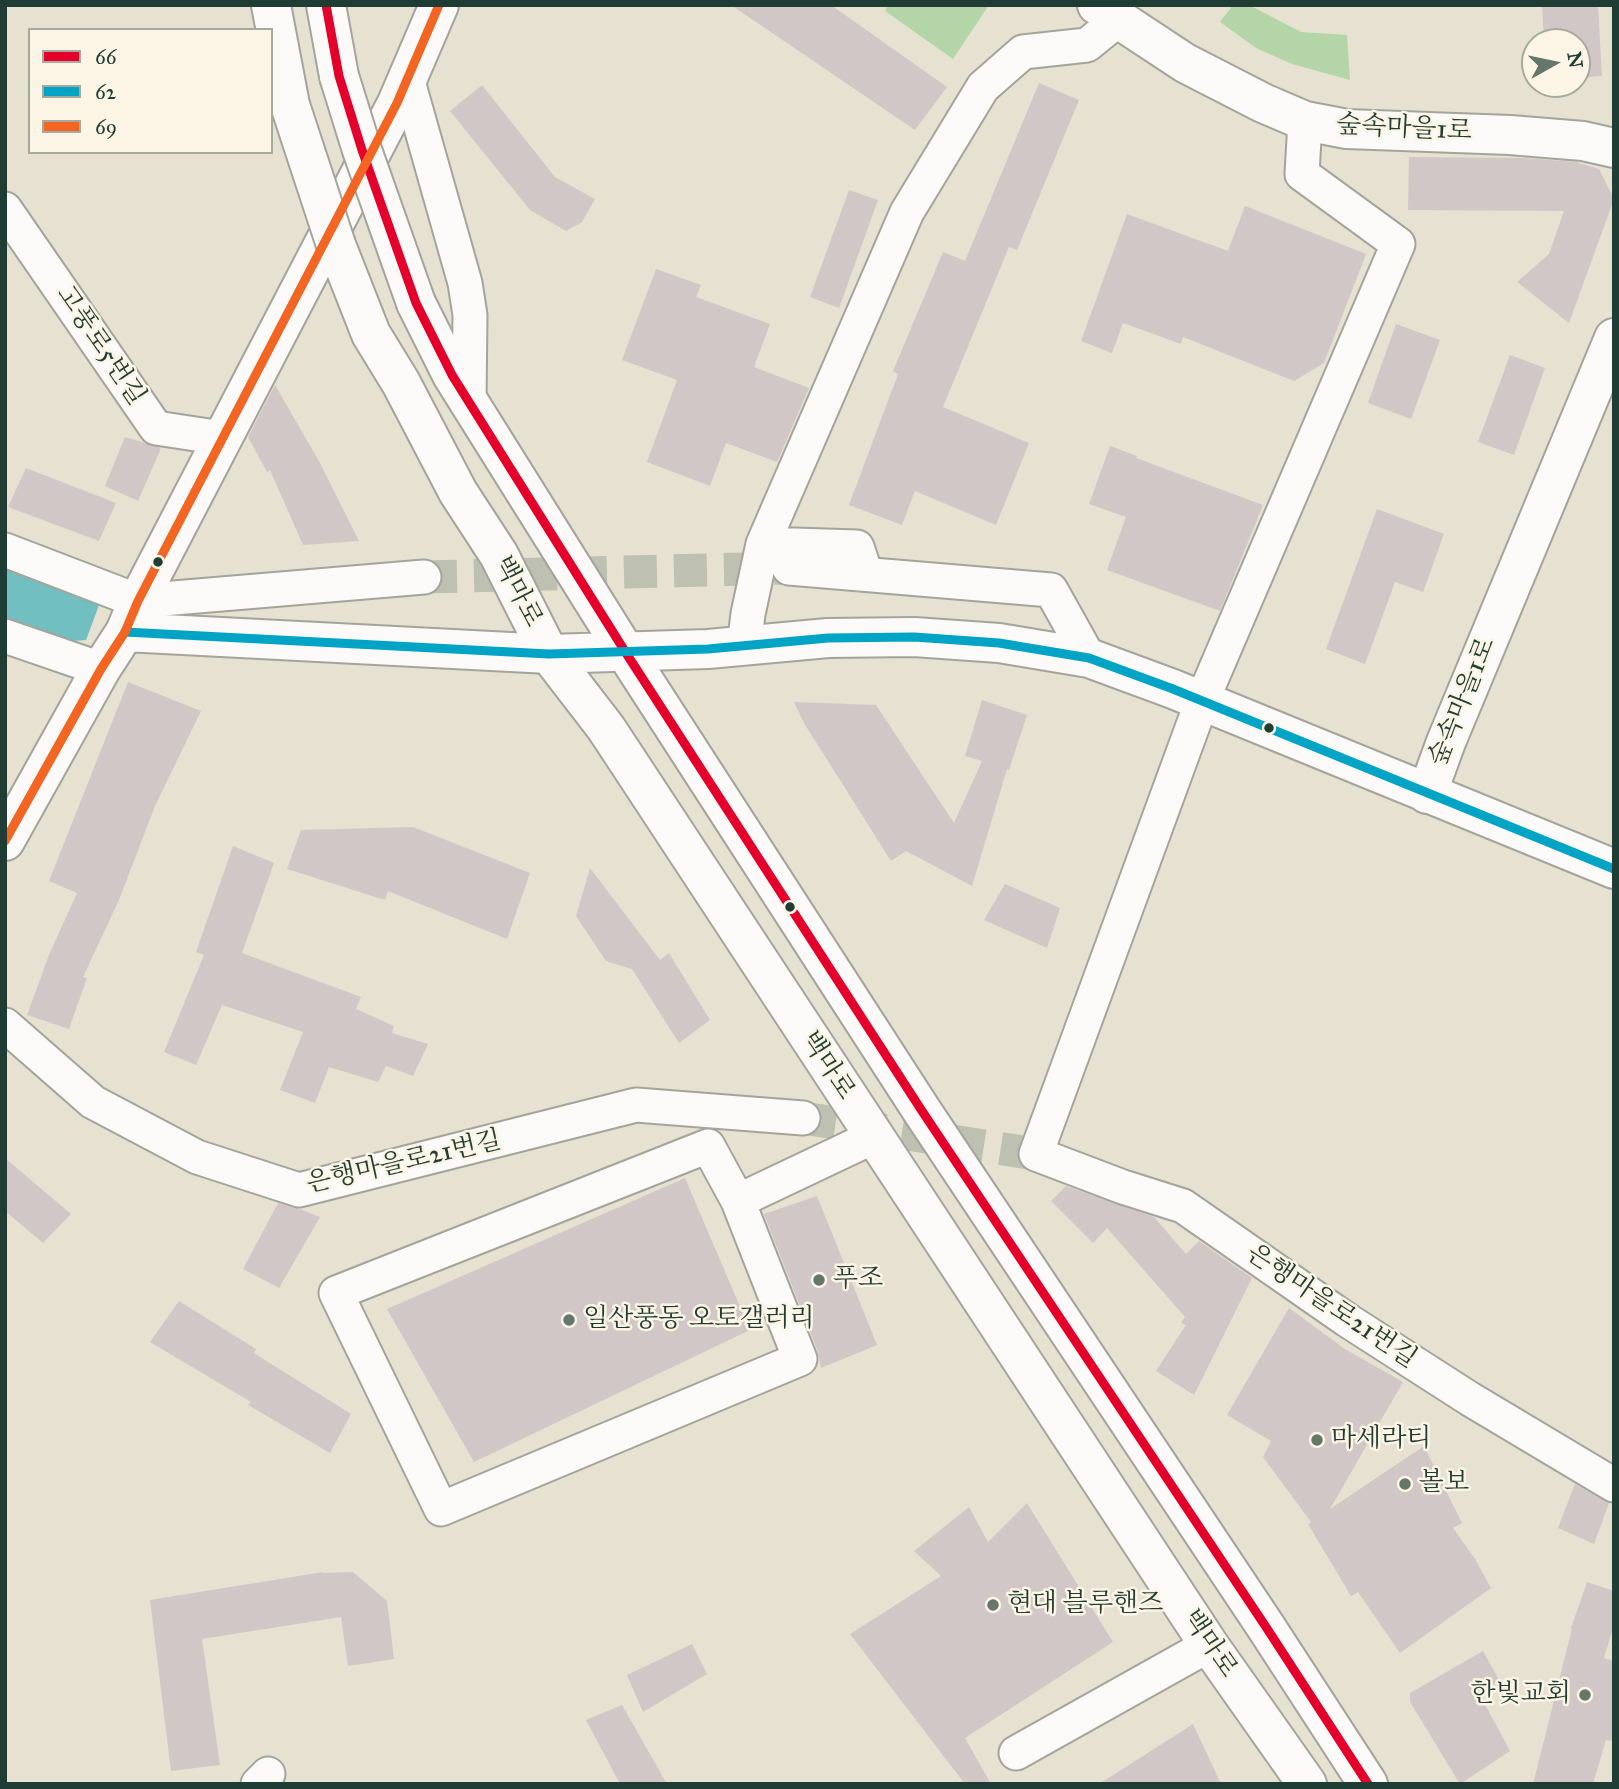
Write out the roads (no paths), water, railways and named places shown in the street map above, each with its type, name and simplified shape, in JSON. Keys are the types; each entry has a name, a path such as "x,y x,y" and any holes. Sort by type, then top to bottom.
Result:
{"main road":[{"name":"백마로","path":"271,5 290,105 336,245 371,334 401,383 458,492 499,555 549,654 606,728 1209,1645 1307,1784"},
{"path":"326,5 339,76 362,150 416,303 452,375 626,653 922,1111 1368,1784"},
{"path":"5,841 132,616 391,116 439,5"},
{"name":"숲속마을1로","path":"1108,12 1185,63 1305,121 1347,129 1510,135 1583,141 1614,148"},
{"name":"숲속마을1로","path":"1427,794 1446,741 1614,338"},
{"path":"132,616 549,654 626,653 828,638 914,637 999,643 1089,658 1202,701 1614,869"}],"street":[{"path":"744,646 763,544 907,212 983,87 1023,52 1087,45 1108,12"},
{"path":"407,78 465,283 470,315 468,402"},
{"path":"1202,701 1398,244 1302,174 1305,121"},
{"name":"고풍로5번길","path":"5,209 156,428 222,438"},
{"path":"763,544 858,547 866,575"},
{"path":"5,550 132,616 424,577"},
{"path":"789,568 1051,590 1089,658"},
{"path":"5,636 101,669"},
{"name":"은행마을로21번길","path":"1202,701 1036,1154 1183,1206 1470,1399 1614,1485"},
{"name":"은행마을로21번길","path":"5,1025 93,1102 197,1157 299,1190 636,1105 803,1118"},
{"path":"738,1201 873,1137"},
{"path":"708,1146 738,1201 800,1359 441,1509 336,1293 708,1146"},
{"path":"1016,1753 1209,1645"}],"water":[{"path":"5,559 104,592 86,640 57,642 5,625"}],"tunnel":[{"path":"424,577 787,568"},
{"path":"803,1118 1036,1154"}],"place":[{"name":"푸조","path":"819,1280"},
{"name":"일산풍동 오토갤러리","path":"569,1320"},
{"name":"마세라티","path":"1317,1440"},
{"name":"볼보","path":"1405,1484"},
{"name":"현대 블루핸즈","path":"993,1605"},
{"name":"한빛교회","path":"1585,1695"}]}
